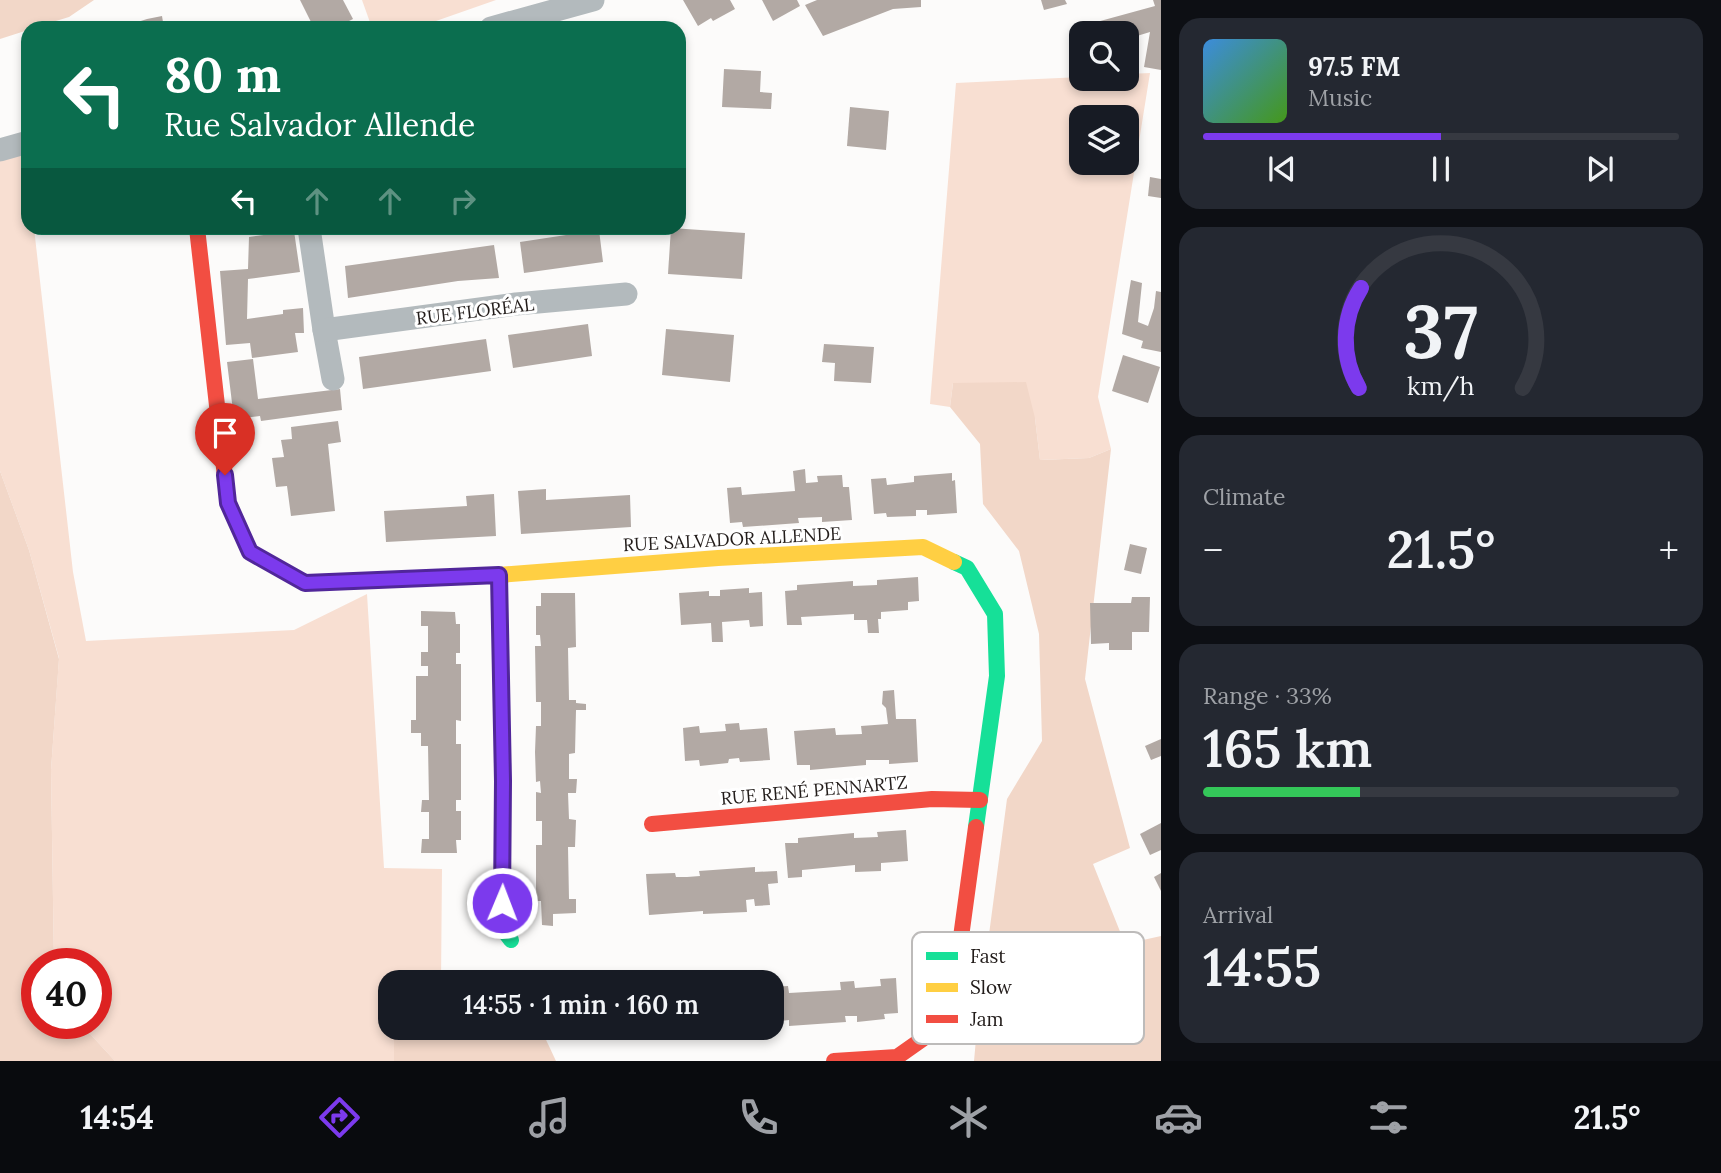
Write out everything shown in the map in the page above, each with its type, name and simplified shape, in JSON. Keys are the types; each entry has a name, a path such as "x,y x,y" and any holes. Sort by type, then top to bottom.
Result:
{"street":[{"path":"504,21 529,8 593,0"},
{"path":"0,150 21,144"},
{"name":"RUE SALVADOR ALLENDE","path":"198,235 228,503 250,552 305,583 499,575 718,558 923,547 967,568 995,614 996,685 962,932"},
{"path":"310,235 333,379"},
{"name":"RUE FLORÉAL","path":"324,330 516,304 626,294"},
{"path":"499,575 503,781 502,928 511,940"},
{"name":"RUE RENÉ PENNARTZ","path":"652,824 932,799 980,800"},
{"name":"RUE SALVADOR ALLENDE","path":"834,1061 898,1057 916,1044"}],"shaded area":[{"path":"0,0 94,0 69,17 56,21 21,21 21,32 0,39"},
{"path":"362,0 496,0 436,21 370,21"},
{"path":"1139,73 1150,73 1139,142 1139,105 1069,105 1069,175 1134,175 1098,397 1111,449 1089,458 1040,460 1035,418 953,383 950,407 930,404 956,83 1069,78 1069,91 1139,91"},
{"path":"21,153 21,235 35,235 73,572 86,641 294,630 367,594 384,868 442,869 441,970 378,970 378,1040 394,1040 394,1061 115,1061 95,1039 112,1039 112,948 54,948 51,770 59,658 29,550 0,471 0,159"},
{"path":"1026,382 1035,418 1040,460 1089,458 1111,449 1085,679 1130,848 1093,864 1120,932 989,932 1007,799 1042,741 1039,634 1019,551 983,504 980,444 950,407 953,383"},
{"path":"0,471 29,550 59,659 51,770 54,948 21,948 21,1039 95,1039 115,1061 0,1061"},
{"path":"1161,936 1161,1061 974,1061 976,1044 1144,1044 1144,940"},
{"path":"394,1040 546,1040 556,1061 394,1061"}],"building":[{"path":"300,0 343,0 353,19 349,21 310,21"},
{"path":"683,0 730,0 735,9 698,26"},
{"path":"762,0 797,0 800,6 773,21"},
{"path":"817,0 921,0 921,7 893,9 823,36 805,5"},
{"path":"1041,0 1065,0 1067,4 1044,10"},
{"path":"1153,0 1161,0 1161,70 1144,67 1150,32 1139,35 1139,21 1100,21 1155,6"},
{"path":"162,16 163,21 141,21"},
{"path":"724,69 761,71 760,92 772,93 771,109 722,107"},
{"path":"850,107 889,111 886,150 847,146"},
{"path":"1150,177 1161,179 1161,198 1148,196"},
{"path":"686,229 745,233 742,279 668,274 671,235 686,235"},
{"path":"295,235 300,272 248,279 247,319 303,308 304,333 295,333 298,352 252,358 250,343 226,345 220,271 248,269 249,237"},
{"path":"566,235 600,235 603,262 524,273 520,242"},
{"path":"494,245 499,278 458,281 348,298 345,266"},
{"path":"1131,280 1142,283 1138,322 1148,326 1156,291 1161,292 1161,352 1141,348 1143,341 1122,334"},
{"path":"588,324 592,356 513,368 508,335"},
{"path":"666,329 734,335 730,382 662,375"},
{"path":"486,339 491,371 363,389 359,357"},
{"path":"824,344 874,347 871,383 834,381 835,363 822,362"},
{"path":"1123,355 1160,367 1148,403 1112,391"},
{"path":"253,359 258,399 340,389 342,410 261,421 260,416 234,419 227,362"},
{"path":"338,421 341,442 328,444 335,511 291,516 287,486 276,487 272,458 284,457 281,440 292,439 291,427"},
{"path":"805,469 806,483 818,482 817,476 842,475 843,487 849,487 852,520 822,522 822,517 798,518 799,523 743,527 742,522 730,523 727,488 741,487 742,495 795,491 793,471"},
{"path":"952,473 952,481 955,480 957,513 927,515 927,510 916,510 916,516 887,517 886,513 874,514 871,479 886,478 887,485 914,482 914,476"},
{"path":"546,489 546,500 630,495 631,527 521,534 518,491"},
{"path":"494,494 496,536 386,542 384,511 467,506 466,496"},
{"path":"1130,544 1147,548 1141,574 1124,570"},
{"path":"918,577 919,601 908,602 908,610 881,612 881,619 878,619 879,633 868,633 867,620 854,620 854,614 801,617 802,625 787,625 785,591 797,590 797,585 853,581 853,586 877,585 877,580"},
{"path":"749,588 749,593 762,592 763,626 750,627 749,620 722,622 723,642 712,642 711,623 681,625 679,593 709,591 709,596 720,596 720,590"},
{"path":"541,593 575,593 576,647 568,648 569,700 586,704 586,710 576,710 575,753 569,754 569,779 577,779 576,793 568,793 569,819 576,820 575,847 568,847 569,899 576,899 576,913 553,914 553,926 542,925 541,901 536,901 536,845 542,845 542,821 536,821 536,792 541,793 540,781 536,782 536,726 541,726 541,702 536,702 535,646 541,646 540,635 536,635 536,606 541,606"},
{"path":"1132,597 1150,597 1149,632 1132,632 1132,650 1109,650 1109,643 1091,644 1090,603 1131,603"},
{"path":"421,611 455,612 456,624 460,624 460,653 456,653 456,664 461,664 461,721 456,720 456,744 461,744 461,800 456,800 456,811 461,811 461,840 456,840 457,853 421,853 422,839 429,839 429,812 421,812 422,800 429,800 428,746 421,746 421,733 411,733 411,720 416,720 416,676 428,676 428,666 421,666 421,652 428,652 428,626 421,626"},
{"path":"894,690 896,719 916,719 918,762 889,764 889,760 866,760 866,765 810,770 810,765 797,765 794,731 835,728 836,735 862,734 861,726 888,724 886,708 882,704 883,691"},
{"path":"739,723 740,730 767,728 770,760 740,762 739,758 729,759 728,763 700,766 699,760 685,761 683,728 699,726 700,733 726,731 725,724"},
{"path":"1161,739 1161,756 1151,760 1145,746"},
{"path":"1161,823 1161,850 1150,855 1140,834"},
{"path":"906,830 908,861 881,863 881,871 855,872 855,865 802,870 802,877 788,878 785,843 798,843 798,838 854,833 854,838 878,837 877,832"},
{"path":"755,867 755,872 777,871 778,883 768,884 770,905 755,906 754,899 746,900 747,912 703,914 703,911 649,915 646,874 675,873 676,877 687,877 700,876 699,871"},
{"path":"1161,873 1161,891 1154,877"},
{"path":"896,978 898,1013 884,1014 885,1019 857,1022 857,1016 845,1016 846,1022 789,1026 789,1020 784,1021 784,986 788,986 789,993 841,990 840,982 854,981 855,988 881,986 880,979"}],"traffic: fast":[{"path":"954,562 967,568 995,614 997,676 976,827"},
{"path":"499,575 503,781 502,928 511,940"}],"traffic: slow":[{"path":"357,581 499,575 718,558 923,547 954,562"}],"traffic: jam":[{"path":"198,235 228,503 250,552 305,583 357,581"},
{"path":"652,824 932,799 980,800"},
{"path":"962,932 976,827"},
{"path":"834,1061 897,1057 915,1044"}],"route":[{"path":"225,475 228,503 250,552 305,583 499,575 503,781 502,903"}]}
